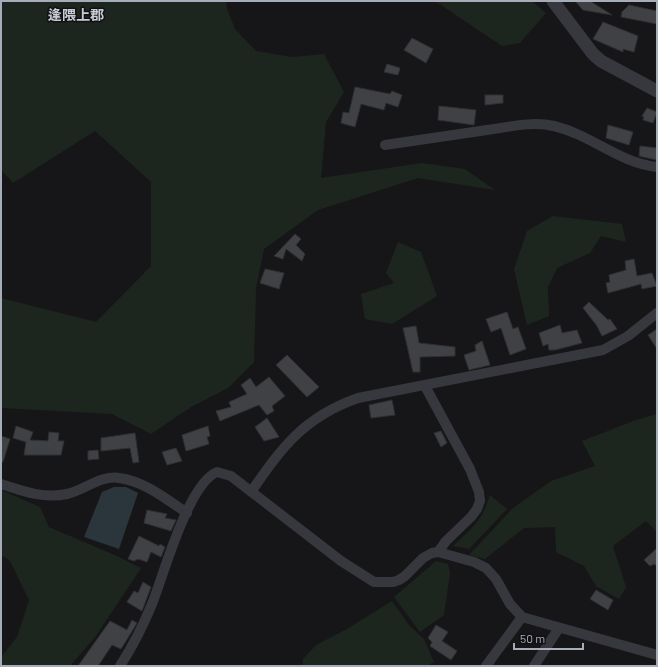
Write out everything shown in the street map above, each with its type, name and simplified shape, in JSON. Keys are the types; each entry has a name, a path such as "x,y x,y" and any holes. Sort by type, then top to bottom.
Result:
{"street":[{"path":"553,1 593,54 601,61 657,91"},
{"path":"385,145 526,124 552,125 578,133 632,162 657,167"},
{"path":"251,492 285,445 318,416 336,406 358,398 603,350 628,336 657,313"},
{"path":"425,386 470,469 480,492 480,501 471,518 446,541 438,552"},
{"path":"120,666 137,639 150,610 187,513 204,482 212,474 217,472 231,476 342,561 374,582 393,582 399,580 423,558 432,553 438,552 474,562 486,568 496,579 510,604 522,617 657,655"},
{"path":"1,484 37,495 67,494 104,480 118,477 139,483 187,513"},
{"path":"486,666 522,617"},
{"path":"534,666 559,628"}],"shaded area":[{"path":"1,1 226,1 227,9 235,29 256,51 292,57 324,54 344,92 326,122 321,178 422,163 465,169 495,190 418,178 318,210 264,249 256,288 254,362 228,388 191,407 151,434 112,414 1,408 1,298 96,322 151,266 151,182 95,131 13,183 1,170"},
{"path":"435,1 532,1 546,13 520,43 502,46"},
{"path":"553,216 622,224 626,242 601,236 590,253 557,268 548,287 549,316 527,325 514,269 527,231"},
{"path":"398,242 421,252 437,296 392,324 365,319 361,294 394,283 386,273"},
{"path":"657,414 657,532 646,521 613,546 626,587 619,599 596,586 584,566 556,552 555,527 524,528 485,559 469,555 513,508 551,481 595,466 582,441 636,420"},
{"path":"114,487 126,487 138,493 119,549 84,537 102,492"},
{"path":"1,490 40,507 49,527 141,568 96,636 70,666 1,666 1,657 17,637 29,600 10,561 1,555"},
{"path":"490,495 507,509 469,549 453,546 476,524 487,504"},
{"path":"436,561 448,564 450,573 444,615 420,632 394,597"},
{"path":"392,601 409,625 424,639 434,662 427,666 303,666 303,659 316,645 347,629"}],"building":[{"path":"575,1 590,1 612,15 583,10"},
{"path":"629,5 657,11 657,24 621,17 622,12"},
{"path":"603,22 638,36 634,52 623,49 623,52 593,39"},
{"path":"412,38 433,49 426,63 404,50"},
{"path":"387,64 400,68 398,75 384,72"},
{"path":"355,87 390,94 392,91 402,95 398,107 386,103 384,110 361,104 355,127 341,123 343,112 349,113"},
{"path":"485,95 503,95 503,103 485,105"},
{"path":"439,106 476,110 474,125 438,120"},
{"path":"647,108 657,112 653,123 643,120 644,117 642,116"},
{"path":"608,125 633,132 629,145 606,138"},
{"path":"640,146 657,148 657,160 639,156"},
{"path":"295,234 301,239 296,245 305,254 302,261 286,249 283,259 274,256"},
{"path":"634,259 637,276 652,273 657,286 642,289 641,284 608,293 606,283 610,282 609,275 626,270 625,261"},
{"path":"265,269 284,273 279,289 260,283"},
{"path":"589,302 608,320 610,319 617,329 602,336 597,326 583,308"},
{"path":"507,312 513,329 518,327 526,349 510,355 501,328 491,332 486,319"},
{"path":"560,325 562,333 577,330 582,343 555,350 549,350 548,344 543,346 539,333"},
{"path":"416,326 419,343 455,347 455,356 420,357 420,372 413,372 403,328"},
{"path":"657,329 657,349 648,335"},
{"path":"482,341 490,365 469,370 464,355 476,351 475,345"},
{"path":"287,355 319,387 307,397 276,365"},
{"path":"269,377 285,396 272,406 274,411 267,415 259,405 220,421 216,411 231,407 229,402 247,394 241,385 250,378 256,387"},
{"path":"392,400 395,415 371,418 369,405"},
{"path":"267,418 279,437 264,441 255,427"},
{"path":"16,426 33,432 30,440 48,441 49,432 59,433 58,441 64,441 61,455 24,455 26,442 13,438"},
{"path":"208,426 210,436 207,437 209,444 186,451 182,435"},
{"path":"441,431 447,443 441,447 434,433"},
{"path":"135,433 139,462 133,463 130,448 101,451 101,438"},
{"path":"1,436 10,439 3,462 1,462"},
{"path":"176,448 182,461 167,465 162,452"},
{"path":"98,450 99,459 88,460 88,451"},
{"path":"147,510 167,514 165,518 176,520 171,531 144,523"},
{"path":"139,536 159,546 160,544 165,547 161,557 151,552 147,562 138,559 134,561 128,559"},
{"path":"657,548 657,566 654,564 650,566 644,560"},
{"path":"143,582 151,587 142,611 127,602 134,591 138,593"},
{"path":"596,590 613,600 608,610 590,599"},
{"path":"132,620 137,623 121,649 112,645 98,666 78,666 110,621 127,630"},
{"path":"436,625 448,632 442,641 457,651 451,660 430,646 432,642 428,638"}],"district":[{"name":"逢隈上郡","path":"76,15"}]}
